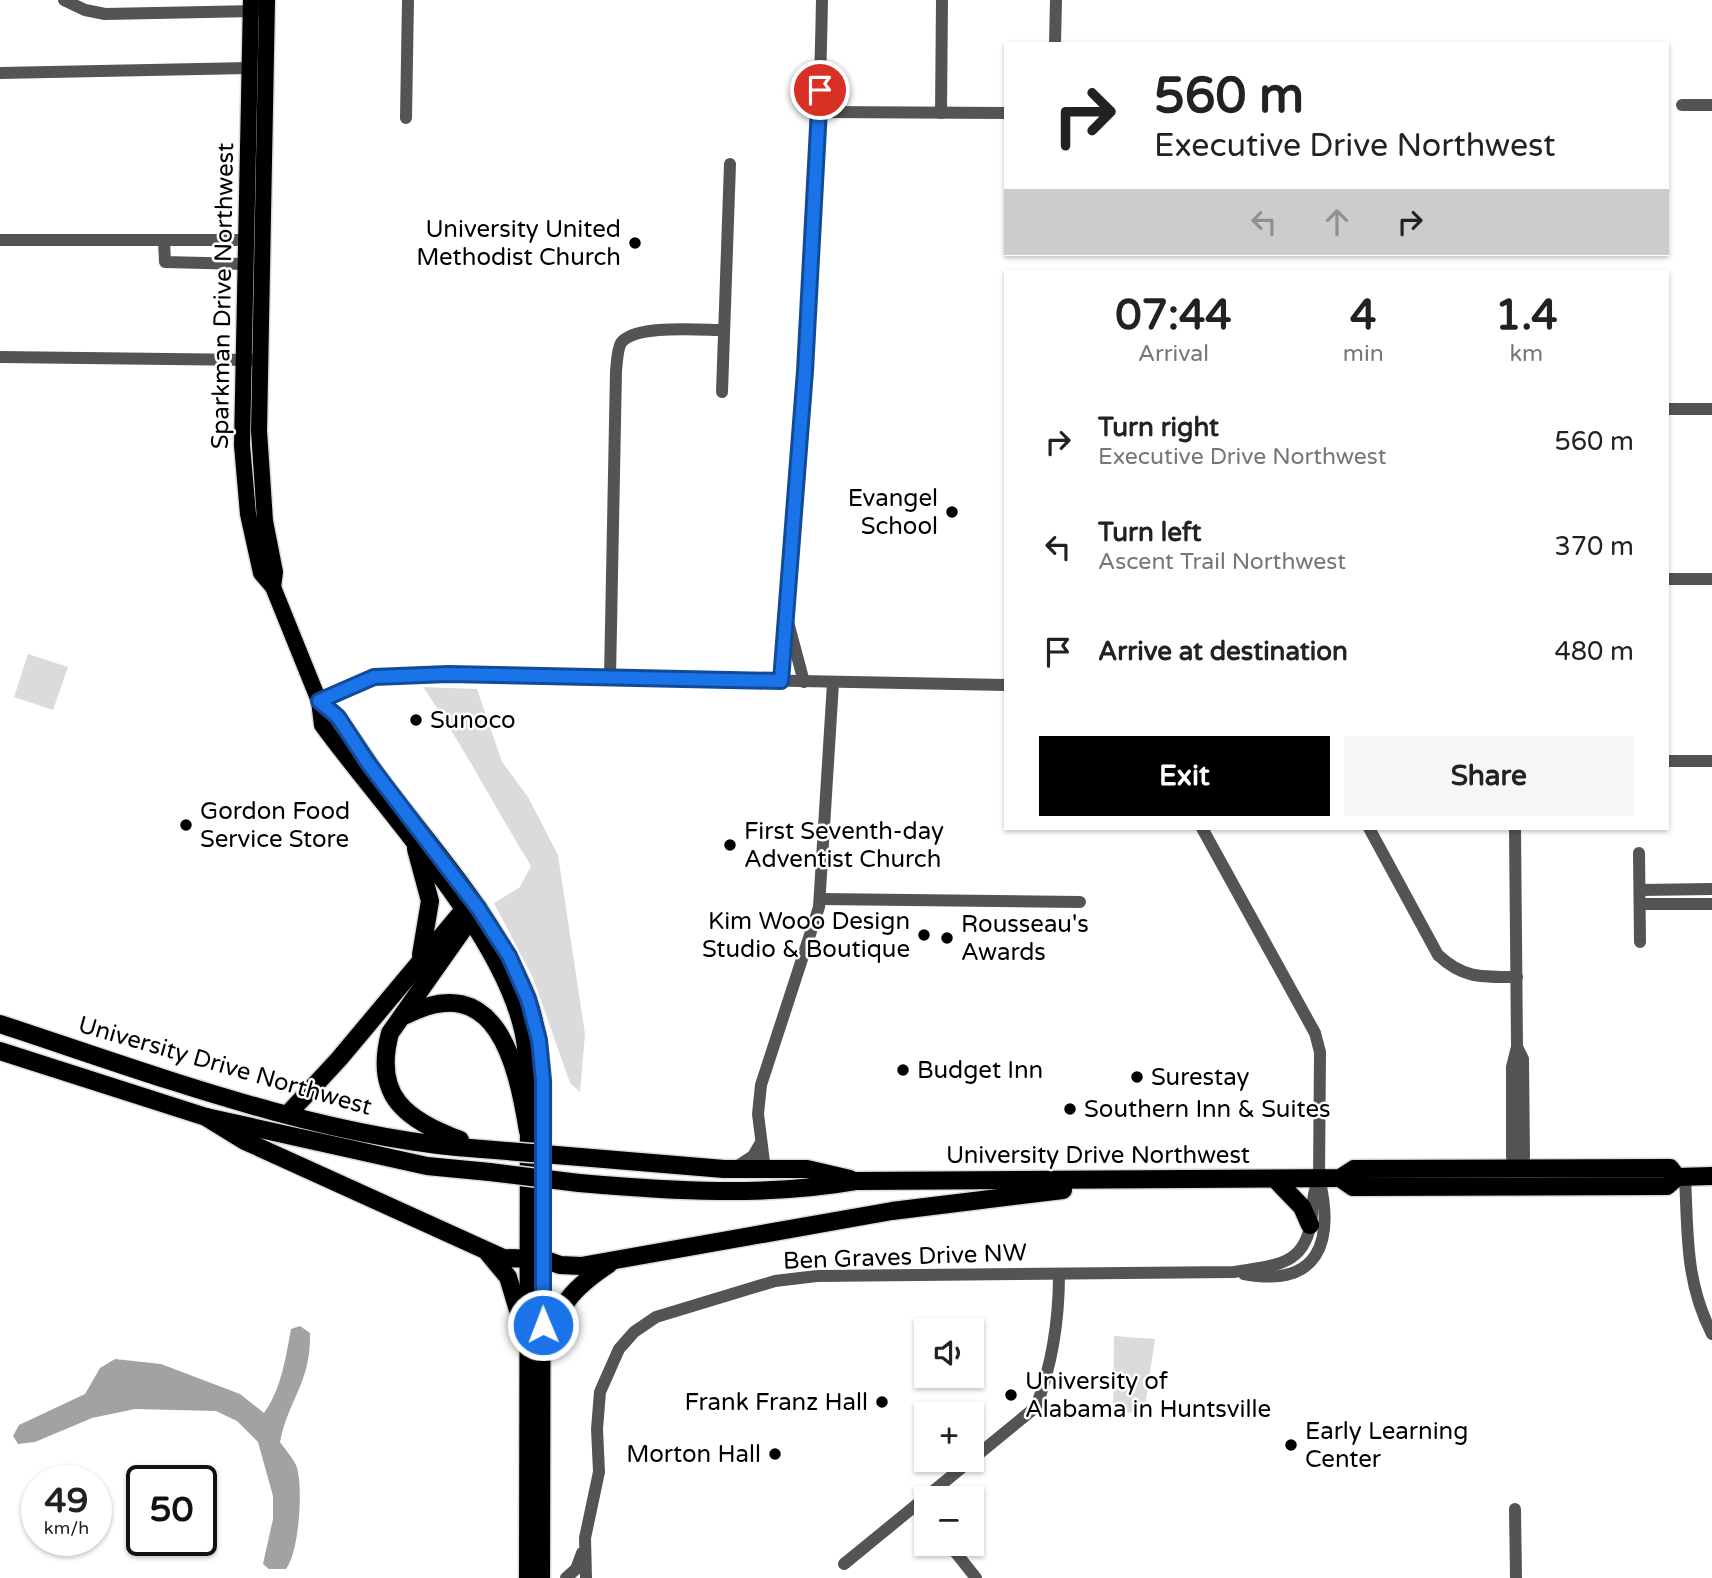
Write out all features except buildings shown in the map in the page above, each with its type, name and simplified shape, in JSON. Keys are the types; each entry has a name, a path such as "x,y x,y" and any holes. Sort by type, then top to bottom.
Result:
{"highway":[{"path":"416,849 430,901 420,958"},
{"path":"288,1114 339,1059 420,958 470,914"},
{"path":"470,914 390,1033 384,1054 393,1097 422,1126 482,1149"},
{"path":"403,1016 427,1004 450,1001 472,1008 489,1019 512,1055 520,1082 528,1131"},
{"name":"University Drive Northwest","path":"0,1024 288,1114 391,1138 482,1149 730,1170 807,1169 857,1181"},
{"name":"University Drive Northwest","path":"0,1051 206,1117 427,1166 579,1183 650,1188 808,1189 857,1181 1340,1178 1354,1169 1518,1165 1670,1168 1681,1177"},
{"path":"206,1117 245,1141 503,1258 535,1259 560,1265 581,1266 903,1209 1173,1180"},
{"path":"1490,1186 1498,1177 1516,1175 1518,1165"},
{"path":"1521,1186 1526,1177 1538,1176 1549,1167"},
{"path":"650,1188 673,1182 752,1181 765,1170"},
{"name":"University Drive Northwest","path":"1340,1178 1353,1187 1667,1186 1681,1177 1712,1176"},
{"path":"1275,1179 1302,1207 1310,1225"},
{"path":"486,1250 508,1277 536,1347"},
{"path":"536,1347 579,1284 615,1260"}],"main road":[{"name":"Sparkman Drive Northwest","path":"259,5 249,68 242,360 243,445 248,514 261,573 273,587 319,701 322,724 416,849 509,956 528,999 539,1040 543,1081 535,1259"},
{"name":"Sparkman Drive Northwest","path":"259,5 260,479 275,572 273,587"},
{"name":"Sparkman Drive Northwest","path":"319,701 338,717 470,914 498,966 522,1029 527,1058 546,1575"},
{"name":"Sparkman Drive Northwest","path":"527,1578 536,1347"}],"street":[{"path":"64,0 105,14 259,5"},
{"path":"406,117 408,0"},
{"path":"781,681 805,371 820,112 822,0"},
{"path":"941,113 942,0"},
{"path":"1055,42 1056,0"},
{"path":"0,73 249,68"},
{"path":"1682,104 1712,105"},
{"path":"820,112 1004,113"},
{"path":"722,393 730,164"},
{"path":"0,240 246,240"},
{"path":"164,240 165,262 245,264"},
{"path":"611,678 616,371 621,343 632,334 668,330 723,330"},
{"path":"0,357 260,360"},
{"path":"1669,409 1712,408"},
{"path":"1669,579 1712,579"},
{"path":"786,615 804,682"},
{"path":"319,701 374,677 448,674 1004,685"},
{"path":"765,1170 758,1114 761,1084 814,931 820,899 833,683"},
{"path":"1669,761 1712,761"},
{"path":"1059,1274 1234,1272 1268,1278 1285,1277 1302,1270 1315,1258 1322,1241 1324,1220 1319,1178 1320,1052 1315,1032 1203,830"},
{"path":"1370,830 1438,955 1454,970 1478,977 1517,977"},
{"path":"1515,830 1517,1047 1513,1067 1512,1157 1518,1165"},
{"path":"1639,853 1640,942"},
{"path":"1640,897 1712,889"},
{"path":"1640,897 1712,904"},
{"path":"820,899 1080,902"},
{"path":"730,1170 753,1156 760,1143"},
{"path":"1681,1177 1689,1274 1699,1309 1712,1334"},
{"path":"1234,1272 1291,1259 1303,1250 1310,1225 1311,1195 1319,1178"},
{"name":"Ben Graves Drive NW","path":"586,1578 584,1547 599,1472 597,1429 600,1392 619,1349 634,1332 656,1317 775,1281 817,1276 1059,1274 1059,1304 1049,1363 1036,1407 948,1486"},
{"path":"1515,1509 1516,1578"},
{"name":"Ben Graves Drive NW","path":"844,1564 914,1515"},
{"path":"566,1578 576,1569 584,1547"},
{"path":"959,1556 976,1578"}],"shaded area":[{"path":"28,654 68,667 53,710 14,697"},
{"path":"423,687 477,689 502,762 528,797 558,855 585,1034 580,1092 570,1083 533,978 494,903 520,887 531,866"},
{"path":"300,1326 310,1333 307,1365 280,1442 296,1465 300,1487 297,1534 286,1569 269,1569 263,1564 273,1519 273,1496 258,1442 237,1421 216,1411 135,1409 92,1418 35,1442 18,1444 13,1436 19,1425 85,1394 100,1368 115,1359 161,1364 240,1394 264,1413 279,1384 291,1329"},
{"path":"1114,1336 1155,1339 1144,1413 1113,1412"}],"place":[{"name":"University United Methodist Church","path":"635,243"},
{"name":"Evangel School","path":"952,512"},
{"name":"Sunoco","path":"416,720"},
{"name":"Gordon Food Service Store","path":"186,825"},
{"name":"First Seventh-day Adventist Church","path":"730,845"},
{"name":"Kim Wooo Design Studio & Boutique","path":"924,935"},
{"name":"Rousseau's Awards","path":"947,938"},
{"name":"Budget Inn","path":"903,1070"},
{"name":"Surestay","path":"1137,1077"},
{"name":"Southern Inn & Suites","path":"1070,1109"},
{"name":"University of Alabama in Huntsville","path":"1011,1395"},
{"name":"Frank Franz Hall","path":"882,1402"},
{"name":"Early Learning Center","path":"1291,1445"},
{"name":"Morton Hall","path":"775,1454"}],"route":[{"path":"543,1325 543,1081 539,1040 528,999 509,956 478,908 368,763 338,717 319,701 374,677 448,674 781,681 805,371 820,90"}]}
